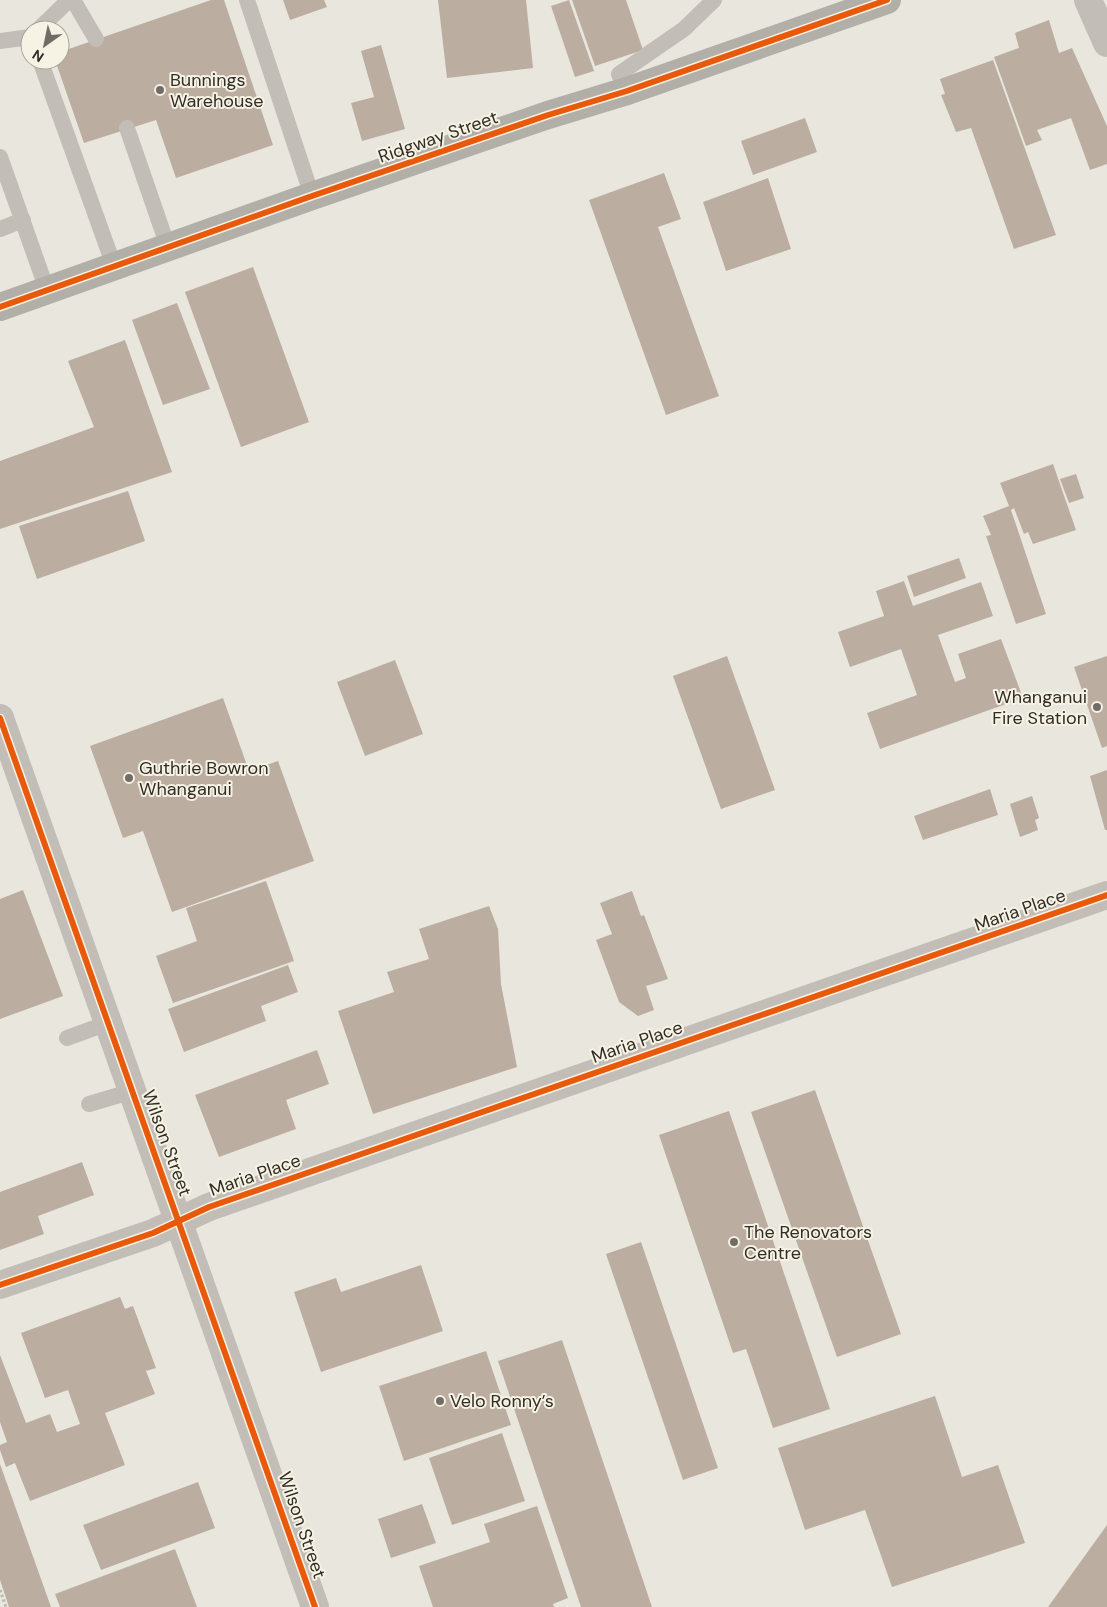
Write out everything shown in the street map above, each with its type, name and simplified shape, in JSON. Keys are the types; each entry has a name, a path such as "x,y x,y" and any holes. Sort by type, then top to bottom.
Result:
{"street":[{"name":"Ridgway Street","path":"0,307 312,196 548,115 627,91 887,0"},
{"path":"1088,0 1107,43"},
{"name":"Wilson Street","path":"0,718 315,1607"},
{"name":"Maria Place","path":"0,1285 153,1233 218,1204 1107,895"}],"lane":[{"path":"48,20 68,0"},
{"path":"73,0 96,39"},
{"path":"246,0 312,196"},
{"path":"627,91 619,74 684,28 714,0"},
{"path":"0,41 20,38"},
{"path":"44,70 114,266"},
{"path":"127,128 168,247"},
{"path":"0,157 47,290"},
{"path":"0,229 23,220"},
{"path":"67,1038 108,1023"},
{"path":"88,1104 132,1091"}],"path":[{"path":"0,1590 6,1607"}],"building":[{"name":"Bunnings Warehouse","path":"211,0 224,0 273,145 176,178 156,120 84,143 58,70 70,70 70,49"},
{"path":"283,0 324,0 327,7 290,20"},
{"path":"438,0 526,0 533,68 447,78"},
{"path":"569,0 594,71 575,77 551,6"},
{"path":"572,0 626,0 643,50 595,66"},
{"path":"1049,20 1059,53 1072,48 1107,126 1107,164 1090,170 1071,118 1037,130 1042,140 1026,146 994,57 1019,48 1015,33"},
{"path":"381,45 405,129 362,141 351,103 374,97 361,51"},
{"path":"993,60 1056,235 1014,249 971,128 956,132 941,95 945,94 940,79"},
{"path":"805,118 817,152 753,175 741,141"},
{"path":"664,173 681,219 658,227 719,396 666,415 589,200"},
{"path":"768,178 791,249 726,271 703,202"},
{"path":"253,267 309,422 241,447 185,292"},
{"path":"177,303 210,389 163,405 132,320"},
{"path":"125,340 172,472 0,529 0,461 94,427 68,361"},
{"path":"1053,464 1076,530 1033,544 1028,532 1024,534 1014,508 1011,510 1046,614 1016,624 986,536 991,535 983,516 1009,506 1000,483"},
{"path":"1076,474 1084,498 1069,503 1060,479"},
{"path":"128,491 145,541 37,579 19,526"},
{"path":"959,558 966,578 914,597 907,576"},
{"path":"904,581 913,606 981,582 993,616 938,635 955,682 966,678 958,654 1001,639 1023,698 880,749 867,713 917,695 901,649 850,667 838,632 884,616 876,591"},
{"path":"727,656 775,790 721,809 673,676"},
{"name":"Whanganui Fire Station","path":"1107,656 1107,746 1102,748 1074,667"},
{"path":"395,660 423,734 365,756 337,682"},
{"path":"223,698 249,771 278,761 314,861 172,912 143,831 123,838 90,746"},
{"name":"Whanganui Fire Station","path":"1107,770 1107,830 1105,830 1090,776"},
{"path":"990,789 998,815 923,840 914,816"},
{"path":"1032,796 1039,818 1035,820 1038,830 1020,837 1010,804"},
{"path":"266,881 294,961 173,1003 156,956 197,941 186,908"},
{"path":"23,890 63,996 0,1019 0,899"},
{"path":"632,891 641,916 644,915 668,979 646,986 654,1010 638,1016 619,1002 596,940 612,934 600,903"},
{"path":"489,906 498,929 501,984 517,1067 373,1114 338,1011 394,992 387,972 429,959 419,929"},
{"path":"288,965 298,992 261,1006 266,1021 184,1052 168,1009"},
{"path":"317,1050 329,1084 286,1100 296,1129 219,1157 195,1095"},
{"path":"815,1090 901,1334 837,1357 751,1112"},
{"name":"The Renovators Centre","path":"729,1111 830,1409 773,1428 746,1349 733,1353 659,1135"},
{"path":"82,1162 94,1195 38,1216 44,1234 0,1250 0,1192"},
{"path":"641,1242 718,1468 683,1480 606,1254"},
{"path":"421,1265 443,1331 321,1372 294,1292 336,1278 341,1292"},
{"path":"120,1297 125,1309 133,1306 156,1368 146,1371 155,1394 105,1413 125,1465 30,1501 15,1463 6,1467 0,1450 0,1445 7,1442 0,1422 0,1355 26,1423 50,1414 57,1432 80,1424 68,1390 45,1398 21,1333"},
{"path":"562,1340 652,1607 581,1607 498,1361"},
{"path":"486,1351 511,1425 404,1461 379,1386"},
{"path":"935,1396 962,1477 998,1465 1025,1543 892,1587 865,1510 805,1530 778,1448"},
{"path":"502,1433 525,1501 452,1525 429,1458"},
{"path":"0,1464 51,1607 9,1607 0,1580"},
{"path":"198,1482 215,1528 101,1570 83,1525"},
{"path":"422,1504 436,1543 391,1558 378,1519"},
{"path":"537,1506 568,1598 553,1604 554,1607 433,1607 419,1566 490,1542 484,1524"},
{"path":"1107,1525 1107,1607 1048,1607"},
{"path":"175,1549 197,1607 60,1607 55,1594"}],"cycle path":[{"path":"0,307 312,196 548,115 627,91 887,0"},
{"path":"0,718 315,1607"},
{"path":"0,1285 153,1233 209,1207 1107,895"}],"place":[{"name":"Bunnings Warehouse","path":"160,90"},
{"name":"Whanganui Fire Station","path":"1097,707"},
{"name":"Guthrie Bowron Whanganui","path":"129,778"},
{"name":"The Renovators Centre","path":"734,1242"},
{"name":"Velo Ronny’s","path":"440,1401"}]}
